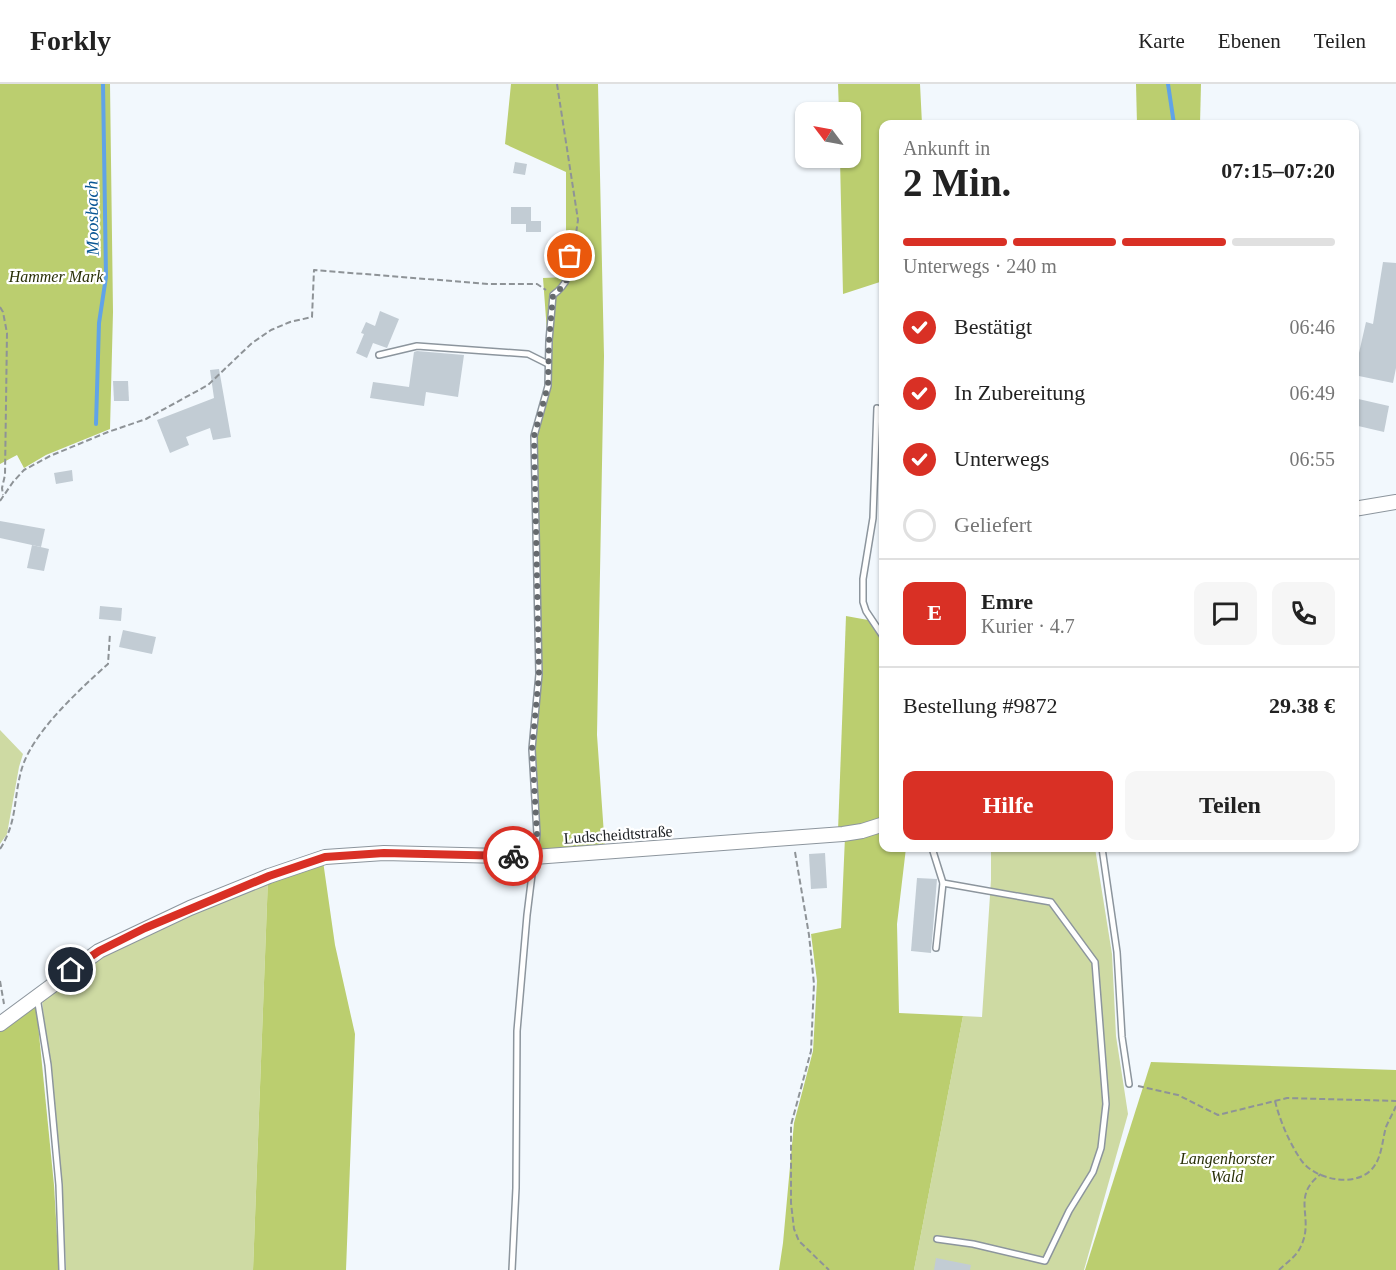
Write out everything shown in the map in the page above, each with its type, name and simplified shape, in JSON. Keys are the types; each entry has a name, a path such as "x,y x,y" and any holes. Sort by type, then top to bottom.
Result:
{"street":[{"path":"1359,508 1395,498"},
{"name":"Ludscheidtstraße","path":"4,1021 99,951 145,928 269,876 325,857 384,853 534,856 843,834 879,826"}],"lane":[{"path":"512,1270 517,1178 517,1031 537,834 532,749 539,674 534,436 548,386 553,295 564,287 570,273 570,256"},
{"path":"379,355 417,346 528,354 548,364"},
{"path":"877,408 873,518 863,579 862,602 879,630"},
{"path":"933,852 943,883 936,948"},
{"path":"1103,852 1117,952 1122,1037 1129,1084"},
{"path":"937,1239 973,1244 1045,1261 1069,1211 1093,1172 1101,1148 1106,1104 1095,962 1067,922 1052,902 943,883"},
{"path":"37,997 48,1065 59,1185 62,1270"}],"path":[{"path":"557,84 578,220 570,256"},
{"path":"0,501 24,470 37,462 154,414 208,385 252,343 271,330 290,322 312,317 314,270 489,284 537,284 553,295"},
{"path":"0,307 7,333 8,352 3,495"},
{"path":"0,849 11,828 19,782 26,758 35,741 67,704 108,664 110,633"},
{"path":"793,837 809,936 814,984 811,1051 790,1125 791,1203 794,1229 799,1241 829,1270"},
{"path":"0,981 4,1021"},
{"path":"1129,1084 1178,1095 1218,1115 1287,1098 1396,1101"},
{"path":"1275,1101 1279,1119 1302,1162 1321,1174 1348,1181 1371,1171 1377,1161 1386,1127 1396,1106"},
{"path":"1279,1270 1301,1247 1306,1235 1304,1197 1307,1187 1321,1174"}],"green space":[{"name":"Hammer Mark","path":"0,84 110,84 113,312 110,429 46,455 24,468 17,455 0,464"},
{"path":"511,84 598,84 604,356 597,735 605,849 540,854 535,749 542,676 536,436 551,386 543,278 566,277 566,172 505,144"},
{"path":"838,84 920,84 922,120 879,120 879,282 843,294 840,168 861,168 861,102 839,102"},
{"path":"1136,84 1201,84 1200,120 1137,120"},
{"path":"846,616 868,620 879,637 879,822 838,831"},
{"path":"0,730 23,754 7,834 0,844"},
{"path":"879,829 879,852 906,852 897,924 899,1013 963,1016 914,1270 779,1270 794,1123 813,1051 817,981 811,934 841,928 845,837"},
{"path":"991,852 1096,852 1112,954 1116,1036 1128,1114 1084,1270 914,1270 963,1016 982,1017"},
{"path":"323,861 335,945 355,1034 346,1270 253,1270 268,878"},
{"path":"268,878 253,1270 66,1270 62,1185 42,1000 101,955"},
{"path":"36,1004 54,1185 59,1270 0,1270 0,1029"},
{"name":"Langenhorster Wald","path":"1151,1062 1396,1070 1396,1270 1085,1270"}],"building":[{"path":"515,162 527,164 525,175 513,173"},
{"path":"511,207 531,207 531,221 541,221 541,232 526,232 526,224 511,224"},
{"path":"1383,262 1396,263 1396,368 1393,383 1359,376 1359,353 1366,322 1373,324"},
{"path":"380,311 399,319 387,348 373,343 367,358 356,353 364,334 361,333 366,322 375,326"},
{"path":"414,352 464,355 458,397 426,392 424,406 370,398 373,382 409,387"},
{"path":"219,369 231,437 213,440 210,428 186,437 189,445 170,453 157,420 214,398 210,370"},
{"path":"113,381 128,381 129,401 114,401"},
{"path":"1359,399 1389,406 1384,432 1359,426"},
{"path":"72,470 73,481 56,484 54,473"},
{"path":"0,521 45,529 41,547 0,538"},
{"path":"32,545 49,549 44,571 27,568"},
{"path":"100,606 122,608 121,621 99,619"},
{"path":"123,630 156,637 152,654 119,647"},
{"path":"825,853 827,888 811,889 809,854"},
{"path":"917,878 937,879 931,953 911,951"},
{"path":"936,1258 971,1265 970,1270 934,1270"}],"waterway":[{"name":"Moosbach","path":"96,424 99,323 106,277 103,84"},
{"path":"1168,84 1173,120"}],"way so far":[{"path":"513,856 534,856 537,834 532,749 539,674 534,436 548,386 553,295 564,287 570,273 570,256"}],"route":[{"path":"71,970 99,951 145,928 269,876 325,857 384,853 513,856"}]}
